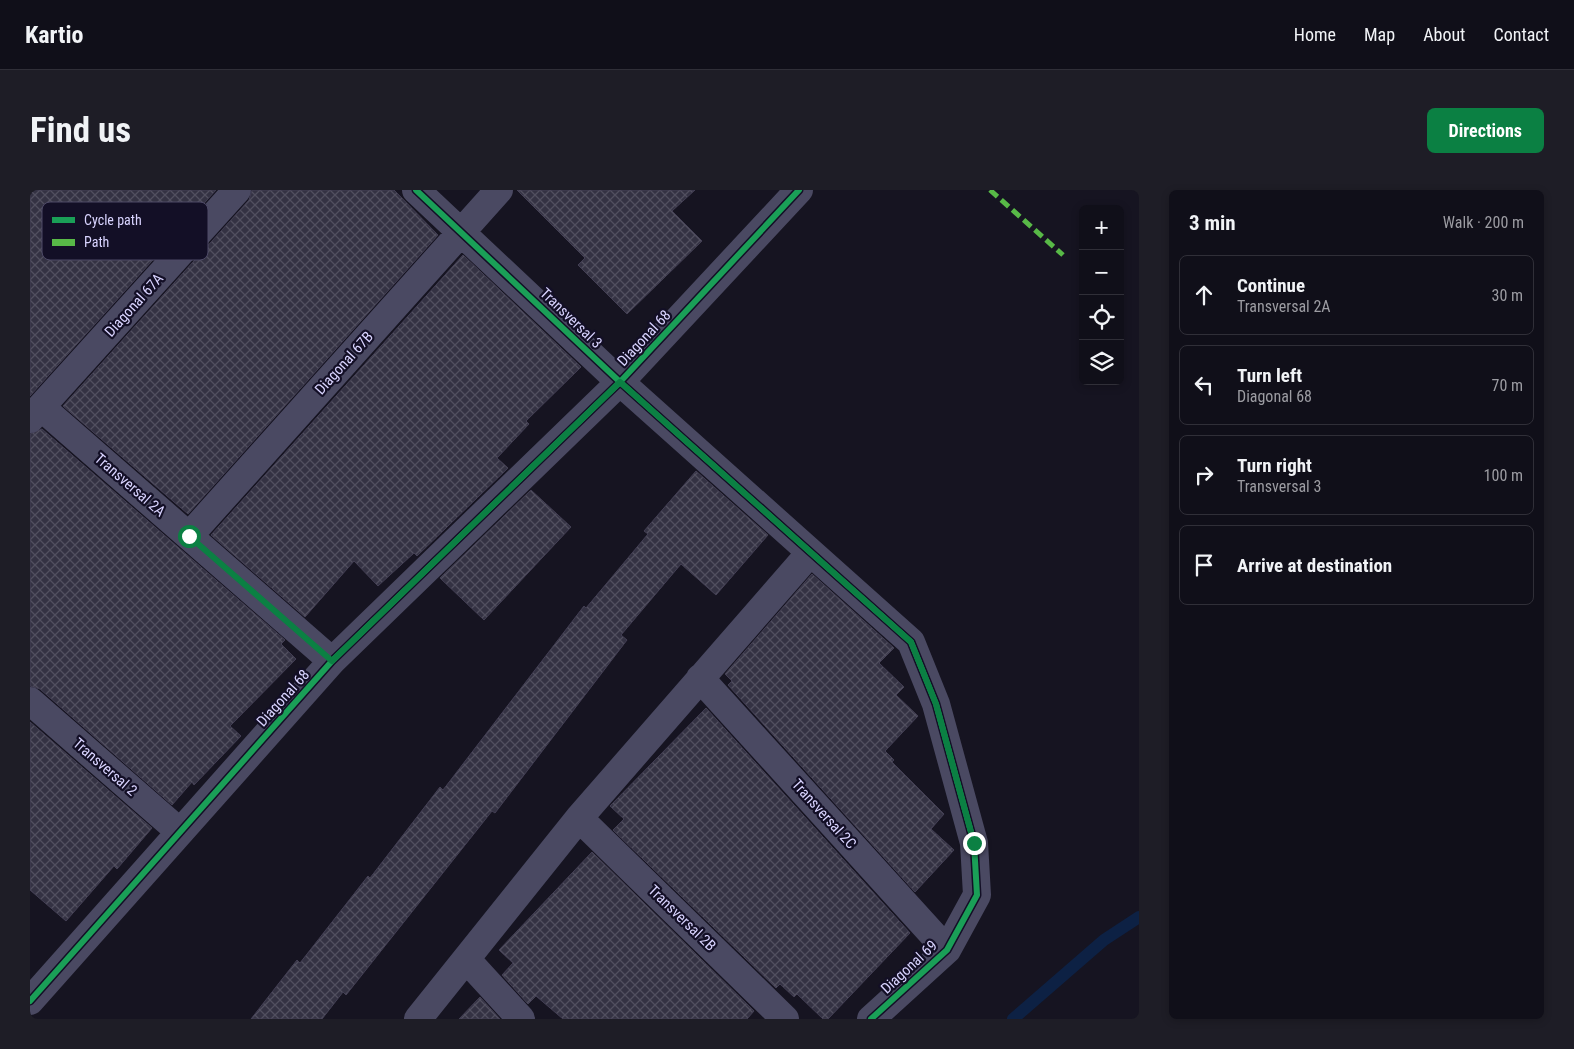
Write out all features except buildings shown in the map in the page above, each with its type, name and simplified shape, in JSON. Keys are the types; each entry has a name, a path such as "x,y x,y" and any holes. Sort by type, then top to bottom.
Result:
{"street":[{"name":"Diagonal 67A","path":"208,222 237,190"},
{"name":"Transversal 3","path":"416,190 620,382 911,642 936,704 974,843"},
{"name":"Diagonal 67B","path":"189,536 499,190"},
{"name":"Diagonal 68","path":"35,986 180,832 332,661 620,382 799,190"},
{"name":"Diagonal 67A","path":"36,413 174,260"},
{"name":"Transversal 2A","path":"36,413 189,536 332,661"},
{"path":"418,1019 579,818 810,553"},
{"name":"Transversal 2C","path":"700,678 947,950"},
{"name":"Transversal 2","path":"30,701 180,832"},
{"name":"Transversal 2B","path":"579,818 785,1019"},
{"name":"Diagonal 69","path":"871,1019 947,950 977,895 974,843"},
{"path":"467,960 521,1019"}],"waterway":[{"path":"1013,1019 1104,940 1139,917"}],"marked path":[{"path":"990,190 1063,255"}],"cycle path":[{"path":"416,190 620,382 911,642 936,704 974,843 977,895 947,950 871,1019"},
{"path":"30,1001 332,661 620,382 799,190"}],"route":[{"path":"189,536 332,661 620,382 911,642 936,704 974,843"}]}
